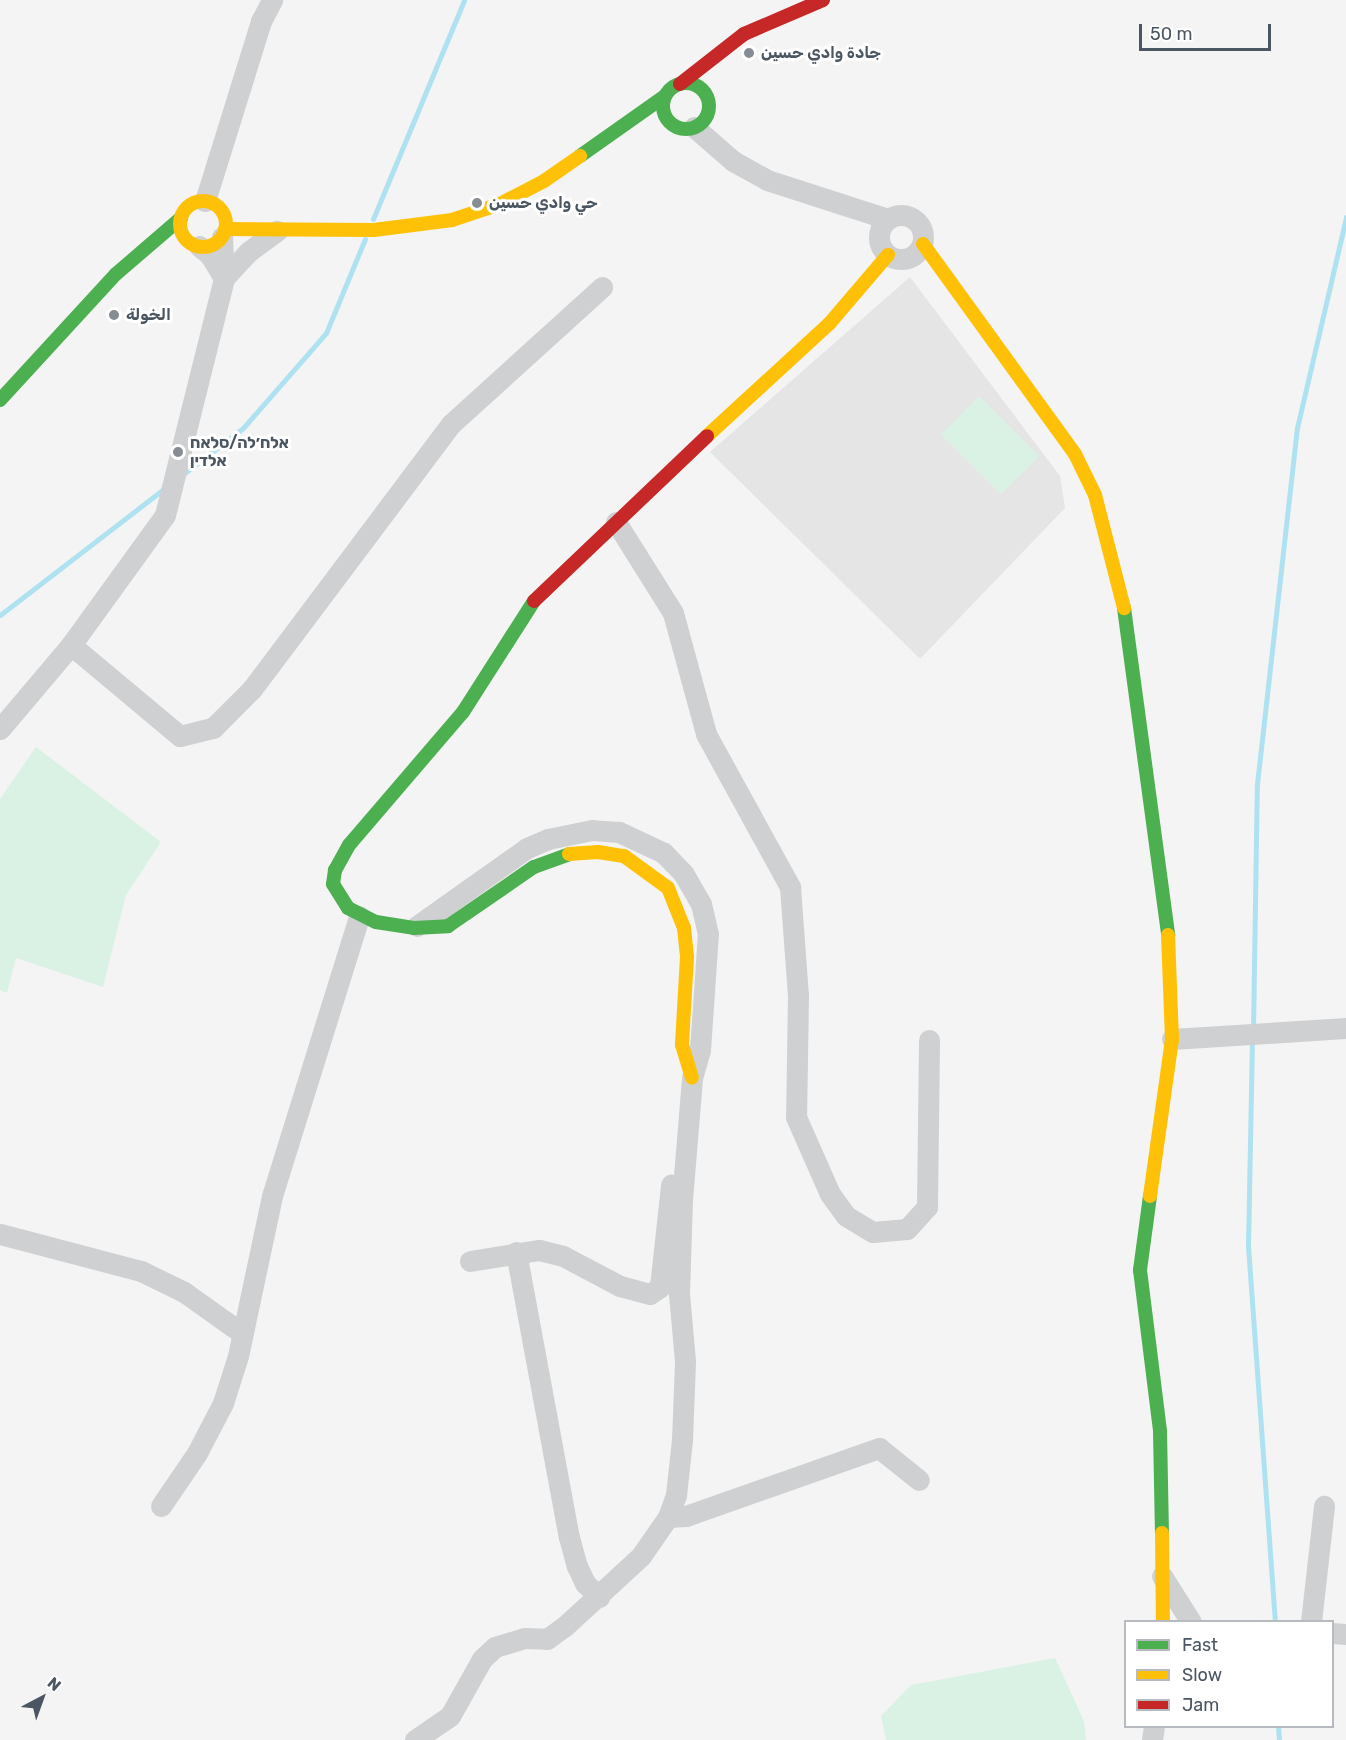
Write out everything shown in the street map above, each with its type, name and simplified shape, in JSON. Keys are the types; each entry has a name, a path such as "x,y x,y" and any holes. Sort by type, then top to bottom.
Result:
{"street":[{"path":"205,201 262,10 272,0"},
{"path":"224,228 277,231 374,230 452,220 500,204 544,181 634,120 744,34 811,2"},
{"path":"634,120 669,122 680,128 694,128 705,119 707,99 728,46"},
{"path":"680,84 699,88 707,99"},
{"path":"665,96 663,110 669,122"},
{"path":"694,128 733,160 767,180 888,219 899,215 914,219 922,230 923,244 1075,454 1095,495 1127,620 1170,947 1172,1040 1140,1270 1160,1431 1163,1620"},
{"path":"0,400 116,274 181,218 187,207 205,201 217,206 224,228 224,278 165,515 71,645 0,729"},
{"path":"181,218 181,231 210,255 224,278"},
{"path":"888,219 879,235 888,255"},
{"path":"145,251 194,244 212,245 224,228"},
{"path":"224,278 248,252 277,231"},
{"path":"888,255 908,259 923,244"},
{"path":"415,1740 450,1716 482,1659 495,1647 524,1638 547,1639 599,1597 641,1556 668,1517 676,1495 682,1440 685,1360 679,1294 685,1152 692,1078 700,1050 708,934 700,904 683,873 664,853 641,839 619,832 592,830 548,839 507,861 414,928 359,916 340,898 333,884 340,857 464,712 525,610 829,324 888,255"},
{"path":"71,645 180,736 213,728 252,689 451,424 602,287"},
{"path":"616,522 673,613 706,734 790,887 798,995 796,1116 830,1194 846,1216 873,1232 907,1229 927,1207 930,1040"},
{"path":"161,1506 197,1453 223,1403 243,1334 272,1196 359,916"},
{"path":"1172,1040 1346,1028"},
{"path":"470,1261 539,1250 562,1256 620,1287 650,1294 660,1287 668,1191 685,1152"},
{"path":"0,1234 141,1271 184,1292 243,1334"},
{"path":"516,1252 569,1537 576,1566 585,1583 599,1597"},
{"path":"668,1517 686,1516 879,1448 919,1480"},
{"path":"1311,1620 1324,1506"},
{"path":"1162,1575 1190,1620"}],"shaded area":[{"path":"910,277 1060,476 1065,508 920,659 710,452"}],"green space":[{"path":"979,396 1039,456 1001,494 941,434"},
{"path":"36,747 161,842 126,895 103,987 16,958 7,993 0,990 0,799"},
{"path":"1055,1658 1084,1721 1086,1740 886,1740 881,1716 911,1685"}],"waterway":[{"path":"373,219 464,0"},
{"path":"1253,1030 1257,784 1297,428 1346,217"},
{"path":"182,475 243,428 326,333 365,239"},
{"path":"0,615 165,488"},
{"path":"1252,1039 1248,1246 1275,1620"},
{"path":"1278,1728 1279,1740"}],"traffic: fast":[{"path":"686,83 702,90 709,106 702,122 686,129 670,122 663,106 670,90 686,83"},
{"path":"580,156 665,96"},
{"path":"0,400 116,274 181,218"},
{"path":"534,601 463,712 349,845 335,870 333,884 348,908 376,922 414,928 448,926 534,867 569,854"},
{"path":"1124,608 1168,935"},
{"path":"1150,1196 1140,1270 1160,1431 1162,1533"}],"traffic: slow":[{"path":"225,229 374,230 452,220 500,204 544,181 580,156"},
{"path":"203,201 219,208 226,224 219,240 203,247 187,240 180,224 187,208 203,201"},
{"path":"923,244 1075,454 1095,495 1124,608"},
{"path":"707,436 829,324 888,255"},
{"path":"569,854 598,852 624,856 668,888 684,928 687,957 682,1045 692,1078"},
{"path":"1150,1196 1172,1039 1168,935"},
{"path":"1162,1533 1163,1620"}],"traffic: jam":[{"path":"680,84 744,34 823,0"},
{"path":"534,601 707,436"}],"place":[{"name":"جادة وادي حسين","path":"749,53"},
{"name":"حي وادي حسين","path":"477,203"},
{"name":"الخولة","path":"114,315"},
{"name":"אלח׳לה/סלאח אלדין","path":"178,452"}]}
